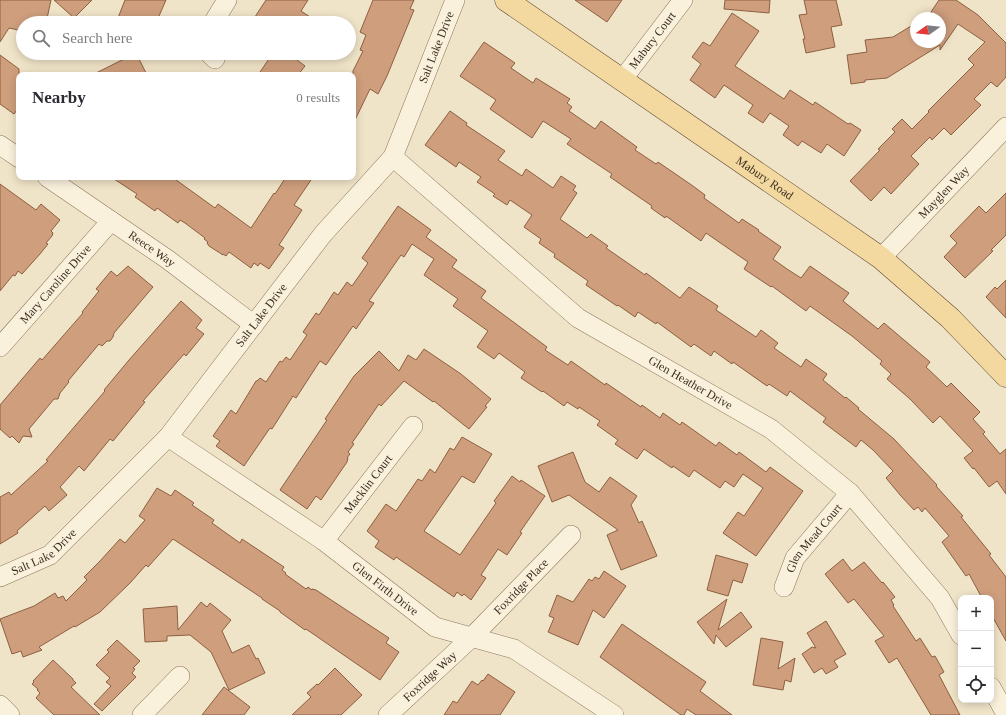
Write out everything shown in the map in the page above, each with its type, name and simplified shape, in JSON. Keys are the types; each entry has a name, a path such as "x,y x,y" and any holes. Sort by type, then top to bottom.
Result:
{"main road":[{"name":"Mabury Road","path":"506,0 881,258 950,318 1006,376"}],"street":[{"path":"217,16 227,0"},
{"name":"Salt Lake Drive","path":"0,577 50,555 168,437 323,234 393,157 455,0"},
{"name":"Mabury Court","path":"622,80 683,0"},
{"name":"Mayglen Way","path":"881,258 1006,127"},
{"path":"0,145 16,156"},
{"name":"Glen Heather Drive","path":"393,157 578,318 770,429 850,493 940,598 959,631"},
{"name":"Reece Way","path":"51,180 167,259 254,325"},
{"name":"Mary Caroline Drive","path":"0,347 110,221"},
{"name":"Macklin Court","path":"324,541 413,426"},
{"name":"Glen Firth Drive","path":"168,437 324,541 435,627 471,638 514,648 614,715"},
{"name":"Glen Mead Court","path":"784,587 795,558 850,493"},
{"name":"Foxridge Place","path":"471,638 571,535"},
{"name":"Foxridge Way","path":"388,715 471,638"},
{"path":"142,715 180,676"},
{"path":"994,692 1006,714"},
{"path":"0,705 10,715"}],"building":[{"path":"0,0 51,0 48,16 16,16 16,30 9,28 0,42"},
{"path":"54,0 92,0 76,16 72,16"},
{"path":"125,0 166,0 159,16 119,16"},
{"path":"266,0 308,0 301,11 308,16 256,16"},
{"path":"373,0 414,0 410,9 414,10 387,76 378,94 370,89 356,118 356,72 353,71 363,51 360,50 366,35 360,32"},
{"path":"575,0 622,0 607,22"},
{"path":"725,0 770,0 769,13 724,9"},
{"path":"804,0 836,0 842,25 831,27 835,47 806,53 803,39 805,39 799,15 807,14"},
{"path":"939,0 956,0 978,15 1006,43 1006,77 997,87 991,82 974,99 981,105 951,135 944,128 932,140 930,137 911,156 919,164 891,194 884,187 871,201 850,181 880,150 878,149 895,132 892,129 902,119 912,129 929,112 928,111 974,65 968,59 985,42 958,24 946,41 946,12 931,12"},
{"path":"732,13 759,31 735,66 784,99 790,90 813,105 815,102 848,124 850,123 861,130 844,156 827,144 821,153 802,141 798,146 783,135 789,126 770,113 763,123 748,113 753,105 724,85 715,98 690,80 701,64 692,57 703,42 710,46"},
{"path":"910,27 910,48 935,48 887,78 865,80 865,82 851,84 847,55 867,52 865,40 893,37"},
{"path":"484,42 515,63 511,68 533,83 536,78 570,99 567,103 572,107 569,111 595,129 601,121 637,147 635,150 656,164 658,162 693,186 705,195 704,198 739,223 742,219 759,230 758,231 781,247 773,259 787,269 801,278 810,266 849,293 843,301 878,329 884,323 930,362 926,367 947,387 951,383 980,412 973,419 985,432 983,434 1000,454 1006,449 1006,494 997,481 989,487 964,458 973,451 940,416 933,423 910,399 887,379 891,374 880,364 882,361 852,336 810,306 806,311 772,286 771,287 744,269 748,262 706,233 701,241 666,216 665,218 651,208 652,206 610,177 612,174 567,144 571,139 543,121 532,138 490,109 496,100 460,76"},
{"path":"0,55 19,69 19,72 16,72 16,111 14,114 0,104"},
{"path":"122,60 140,60 146,72 98,72"},
{"path":"268,60 297,60 305,66 300,72 260,72"},
{"path":"450,111 467,123 466,125 505,151 498,160 522,176 526,169 553,188 561,176 576,186 573,190 577,193 560,219 587,238 591,234 608,246 606,248 645,275 646,273 680,298 689,287 718,306 716,310 756,337 761,330 778,343 774,348 801,367 806,359 827,374 823,380 845,398 846,397 894,439 937,485 936,486 963,516 961,517 991,554 989,555 1006,577 1006,641 994,619 994,595 980,595 969,574 966,576 942,542 949,536 925,508 922,512 918,507 914,510 901,496 886,478 893,471 873,450 861,440 856,447 823,422 826,418 790,391 787,396 769,384 767,386 733,362 732,364 714,351 711,356 694,344 691,347 657,322 656,324 638,312 635,317 586,285 588,281 554,257 555,254 539,243 541,239 524,227 532,215 510,200 507,205 493,196 495,194 477,182 481,177 459,162 456,167 425,145"},
{"path":"116,180 176,180 215,208 218,204 251,228 284,180 311,180 294,205 302,210 279,245 284,248 269,269 260,263 258,266 254,263 251,268 229,252 226,256 223,255 209,246 207,243 208,242 204,239 205,238 185,223 180,220 178,223 157,208 155,211 135,197 137,194"},
{"path":"0,184 36,210 41,204 60,220 51,231 53,233 52,236 40,254 22,274 18,271 15,276 13,275 0,291"},
{"path":"1006,193 1006,235 991,250 993,251 965,278 944,257 957,243 950,236 979,206 986,213"},
{"path":"398,206 431,230 426,237 457,260 452,267 486,291 481,298 547,347 545,350 568,365 571,361 605,385 606,383 660,418 663,413 680,425 682,422 716,446 719,442 737,455 739,452 766,472 770,467 803,491 756,556 723,533 738,512 744,516 763,488 743,474 734,487 725,481 720,488 694,470 689,477 673,466 672,468 644,449 637,459 615,444 618,440 597,425 600,421 579,407 578,409 567,402 564,406 521,378 525,372 499,353 494,359 477,347 488,331 453,306 458,299 424,275 434,259 412,244 404,257 401,255 369,301 374,303 356,329 353,326 326,365 320,361 296,398 293,396 272,429 270,428 244,466 216,446 220,441 213,436 231,410 236,414 256,381 260,378 266,382 280,361 282,362 286,357 290,360 307,335 303,332 316,313 319,315 334,292 338,295 347,282 352,286 368,263 362,258"},
{"path":"128,266 153,287 114,333 110,341 107,341 102,346 99,344 68,381 69,382 60,393 58,399 54,399 29,429 32,437 23,436 19,443 12,436 10,438 0,429 0,405 40,358 42,360 83,313 82,312 99,291 96,289 111,271 117,276"},
{"path":"1006,280 1006,318 986,297 995,287 997,289"},
{"path":"181,301 202,320 196,328 204,334 186,356 184,354 143,401 145,402 113,441 110,439 84,471 79,466 60,487 67,495 49,511 45,506 17,531 18,533 0,544 0,497 9,492 11,495 48,461 46,460 105,391 104,390"},
{"path":"424,349 461,374 491,399 485,406 487,407 469,429 434,401 433,402 404,381 381,406 379,404 352,443 354,444 348,452 350,454 347,458 347,462 321,500 316,496 307,509 280,490 327,420 325,419 354,376 379,351 399,371 408,355 416,360"},
{"path":"462,437 492,454 474,483 462,476 424,531 460,555 496,503 494,501 512,476 520,482 521,480 545,496 520,532 522,533 507,555 498,549 481,575 486,578 471,600 464,594 462,596 457,592 454,597 396,557 394,560 375,547 379,541 367,531 386,504 396,511 418,479 422,481 430,469 435,473 450,448 454,450"},
{"path":"573,452 585,482 599,492 610,477 637,496 631,505 639,523 642,521 657,556 621,570 607,535 618,530 569,495 552,502 538,466"},
{"path":"157,488 171,496 175,490 194,503 192,505 214,520 212,523 240,543 242,539 284,567 282,570 286,573 285,574 306,589 308,587 312,590 316,590 389,638 386,643 399,652 380,680 306,629 305,630 262,598 173,539 148,567 146,565 100,612 39,647 42,650 23,657 21,651 12,654 0,619 34,606 55,593 58,598 63,596 66,601 87,580 84,577 120,539 125,543 145,520 139,516"},
{"path":"716,555 748,564 742,583 733,580 728,596 707,590"},
{"path":"843,559 852,571 864,562 895,597 891,600 894,605 893,606 916,641 920,638 932,657 935,656 944,672 939,675 960,715 931,715 897,658 889,663 875,641 884,636 854,599 848,603 825,574"},
{"path":"604,571 626,586 604,618 593,610 578,645 548,632 554,618 549,616 557,595 573,602 589,579 592,581 595,577 599,579"},
{"path":"727,599 718,630 741,612 752,627 726,647 716,635 714,644 697,622"},
{"path":"201,602 207,607 210,603 231,620 222,631 232,653 249,645 256,659 258,658 265,673 229,690 211,652 190,635 167,636 167,641 145,642 143,609 177,606 178,630"},
{"path":"826,621 846,654 834,661 838,667 826,674 822,668 814,673 802,654 812,647 816,648 807,633"},
{"path":"622,624 706,682 700,691 732,715 696,715 687,709 684,715 681,715 600,657"},
{"path":"761,638 783,642 778,669 795,658 791,682 785,680 783,690 753,685"},
{"path":"117,640 140,661 133,668 135,669 132,673 136,677 102,711 94,704 111,686 106,682 110,678 96,665 109,652 107,650"},
{"path":"53,660 76,683 71,687 100,715 54,715 36,698 40,693 32,684 34,682 33,681"},
{"path":"335,668 362,695 341,715 292,715 311,697 307,693 317,684 318,685"},
{"path":"488,674 515,692 500,715 444,715 453,701 457,703 472,681 478,685"},
{"path":"224,687 250,707 244,715 202,715"}]}
